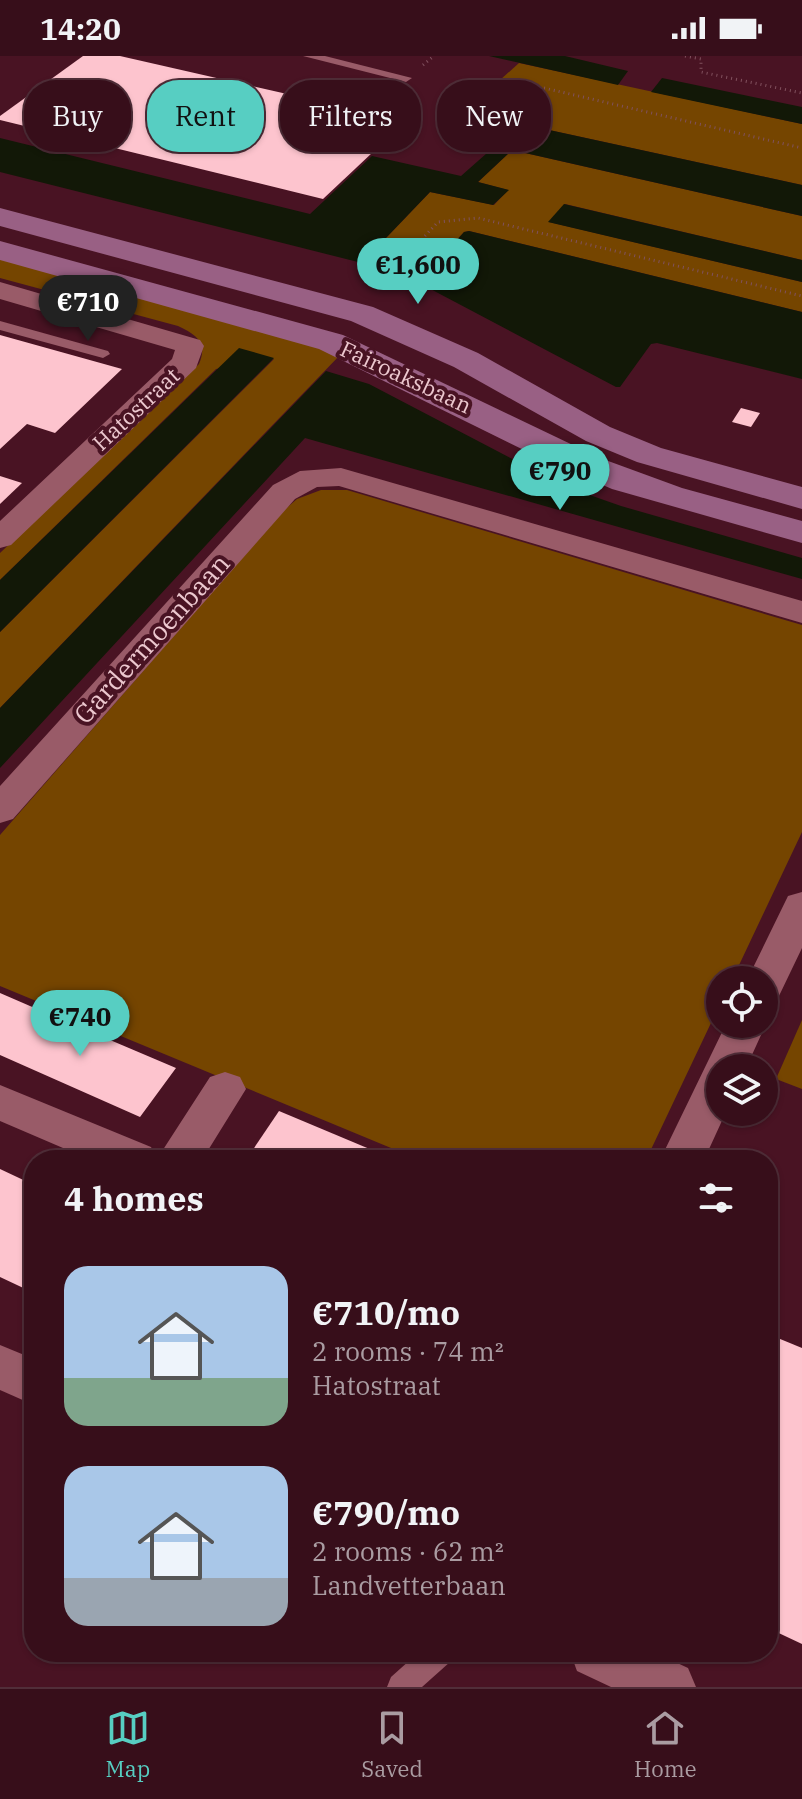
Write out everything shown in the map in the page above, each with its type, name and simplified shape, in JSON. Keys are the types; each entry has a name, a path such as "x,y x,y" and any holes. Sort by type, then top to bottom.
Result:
{"main road":[{"name":"Fairoaksbaan","path":"0,217 362,314 466,360 598,434 649,455 802,498"},
{"name":"Fairoaksbaan","path":"0,250 299,331 378,362 559,453 625,481 802,532"}],"street":[{"name":"Hatostraat","path":"0,290 190,346 186,362 0,538"},
{"name":"Gardermoenbaan","path":"0,810 284,492 311,478 341,477 802,612"},
{"path":"774,966 802,906"},
{"path":"185,1150 225,1089"},
{"path":"0,1102 113,1150"},
{"path":"687,1150 706,1109"},
{"path":"617,1662 669,1687"}],"lane":[{"path":"309,56 406,78"},
{"path":"0,325 103,354"},
{"path":"401,1687 429,1662"}],"path":[{"path":"685,56 701,59 701,72 802,93"},
{"path":"551,90 802,148"},
{"path":"368,293 385,282 438,222 478,218 802,296"}],"shaded area":[{"path":"489,56 565,56 628,71 618,85"},
{"path":"519,63 802,124 802,185 551,130 551,80 500,80"},
{"path":"662,78 802,107 802,124 651,92"},
{"path":"551,130 802,185 802,216 521,152 551,152"},
{"path":"0,138 24,144 24,152 57,152 310,214 372,156 461,176 488,152 510,152 478,182 509,190 493,205 430,192 362,263 0,172"},
{"path":"510,152 521,152 802,216 802,260 565,204 549,222 802,282 802,312 469,231 464,232 421,280 362,263 430,192 494,205 508,190 478,182"},
{"path":"564,204 802,260 802,282 548,222"},
{"path":"464,232 802,312 802,379 657,343 651,344 620,387 616,387 421,284 421,280"},
{"path":"0,257 341,354 0,708 0,632 274,359 216,369 0,580 0,553 199,364 202,350 195,336 178,326 0,278"},
{"path":"239,348 274,358 0,632 0,580"},
{"path":"326,371 369,384 564,486 621,506 802,558 802,579 305,438 0,768 0,708"},
{"path":"321,490 347,490 802,625 802,832 739,966 706,966 706,1034 651,1150 396,1150 0,986 0,835 283,511 297,499"},
{"path":"802,1020 802,1089 778,1080"}],"building":[{"path":"83,56 120,56 226,80 147,80 147,152 264,152 264,89 280,92 280,152 373,152 323,199 131,152 131,80 50,80"},
{"path":"24,99 24,126 0,120 0,116"},
{"path":"0,335 122,369 55,433 27,424 0,449"},
{"path":"741,408 760,413 751,427 732,422"},
{"path":"0,476 22,483 0,504"},
{"path":"0,993 176,1068 140,1117 0,1055"},
{"path":"279,1111 372,1150 253,1150"},
{"path":"0,1169 24,1180 24,1288 0,1277"},
{"path":"778,1338 802,1348 802,1644 778,1633"}]}
